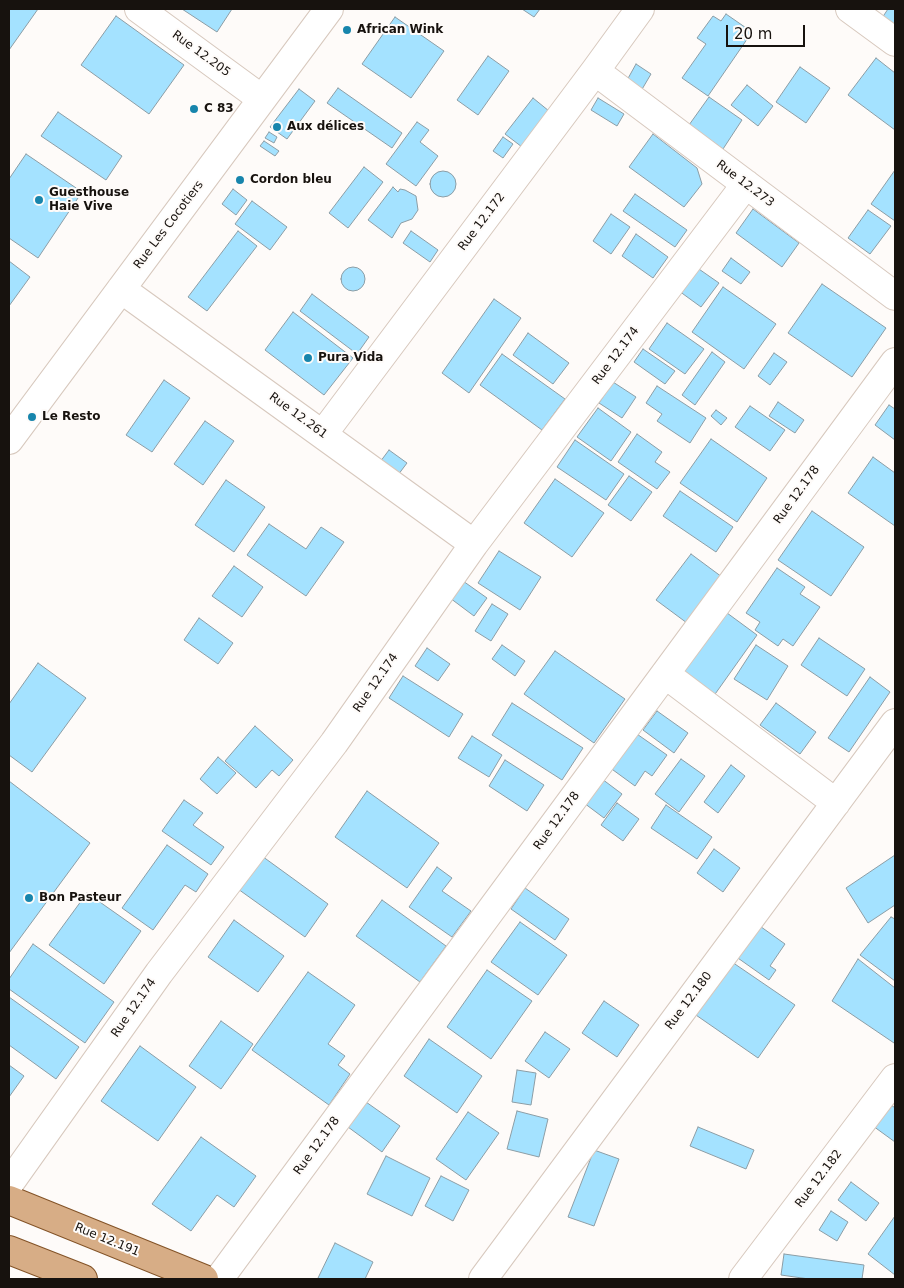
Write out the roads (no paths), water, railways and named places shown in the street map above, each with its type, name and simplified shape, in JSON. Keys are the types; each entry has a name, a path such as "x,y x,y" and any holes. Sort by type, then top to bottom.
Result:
{"main road":[{"name":"Rue 12.191","path":"9,1200 204,1279"},
{"path":"9,1250 83,1279"}],"street":[{"name":"Rue 12.205","path":"140,9 262,99"},
{"name":"Rue Les Cocotiers","path":"9,440 329,9"},
{"name":"Rue 12.172","path":"323,434 596,71 640,9"},
{"path":"862,12 895,42"},
{"name":"Rue 12.273","path":"596,71 895,296"},
{"name":"Rue 12.174","path":"9,1184 158,973 334,743 474,544 746,184"},
{"name":"Rue 12.261","path":"121,290 474,544"},
{"name":"Rue 12.178","path":"219,1279 895,362"},
{"path":"665,674 836,803"},
{"name":"Rue 12.180","path":"483,1279 895,723"},
{"name":"Rue 12.182","path":"743,1279 895,1078"}],"place":[{"name":"African Wink","path":"347,30"},
{"name":"C 83","path":"194,109"},
{"name":"Aux délices","path":"277,127"},
{"name":"Cordon bleu","path":"240,180"},
{"name":"Guesthouse Haie Vive","path":"39,200"},
{"name":"Pura Vida","path":"308,358"},
{"name":"Le Resto","path":"32,417"},
{"name":"Bon Pasteur","path":"29,898"}]}
